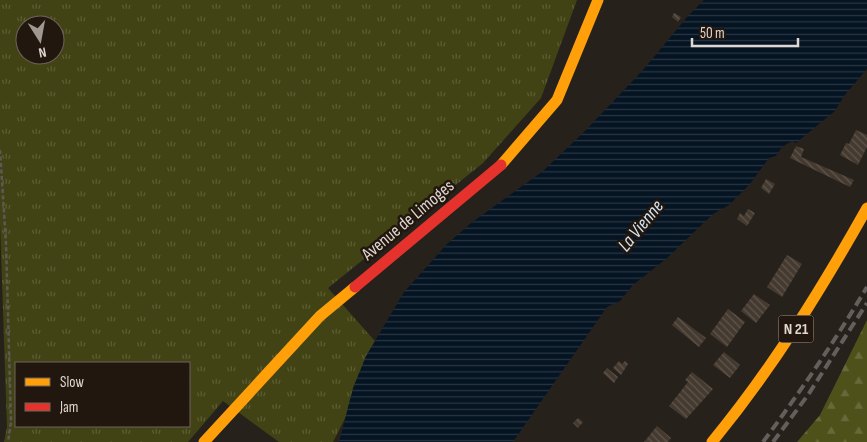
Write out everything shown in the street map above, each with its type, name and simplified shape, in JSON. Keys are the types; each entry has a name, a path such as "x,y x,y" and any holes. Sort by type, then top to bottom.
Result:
{"main road":[{"name":"Avenue de Limoges","path":"204,442 320,316 507,160 557,100 598,0"},
{"name":"N 21","path":"712,442 769,369 808,310 867,208"}],"path":[{"path":"0,150 6,243 11,422 8,442"},
{"path":"0,242 6,243"}],"green space":[{"path":"0,0 577,0 541,98 483,163 328,288 381,348 333,442 279,442 223,401 188,442 4,442 7,427 0,222"},
{"path":"867,320 867,442 797,442 820,415"}],"water":[{"name":"La Vienne","path":"704,0 867,0 867,69 844,96 835,111 796,143 792,141 782,147 776,156 769,158 750,184 729,205 713,214 666,259 633,285 620,301 607,307 513,442 339,442 353,388 366,356 404,292 447,244 471,223 543,171 584,132 643,70 687,17"}],"building":[{"path":"674,13 681,17 678,22 672,17"},
{"path":"856,130 867,135 867,147 858,165 840,155 846,143 849,144"},
{"path":"796,146 804,149 801,157 854,180 850,187 790,158"},
{"path":"766,179 775,184 769,194 761,188"},
{"path":"748,209 755,213 747,226 737,219 740,213 744,216"},
{"path":"787,255 802,264 782,297 767,287"},
{"path":"754,294 770,305 756,323 741,311"},
{"path":"728,309 745,322 727,347 710,334"},
{"path":"678,317 706,338 699,347 672,325"},
{"path":"724,352 740,365 730,378 713,365"},
{"path":"619,361 622,364 625,361 628,364 621,375 613,368"},
{"path":"607,368 618,377 614,383 603,373"},
{"path":"692,372 713,389 686,419 669,406 688,382 685,380"},
{"path":"578,418 583,422 578,428 573,423"},
{"path":"657,426 671,438 668,442 644,442"}],"railway":[{"path":"763,442 817,366 867,287"},
{"path":"773,442 808,395 867,303"}],"traffic: slow":[{"path":"501,165 557,100 598,0"},
{"path":"712,442 755,386 795,328 867,208"},
{"path":"204,442 320,316 355,287"}],"traffic: jam":[{"path":"355,287 501,165"}]}
